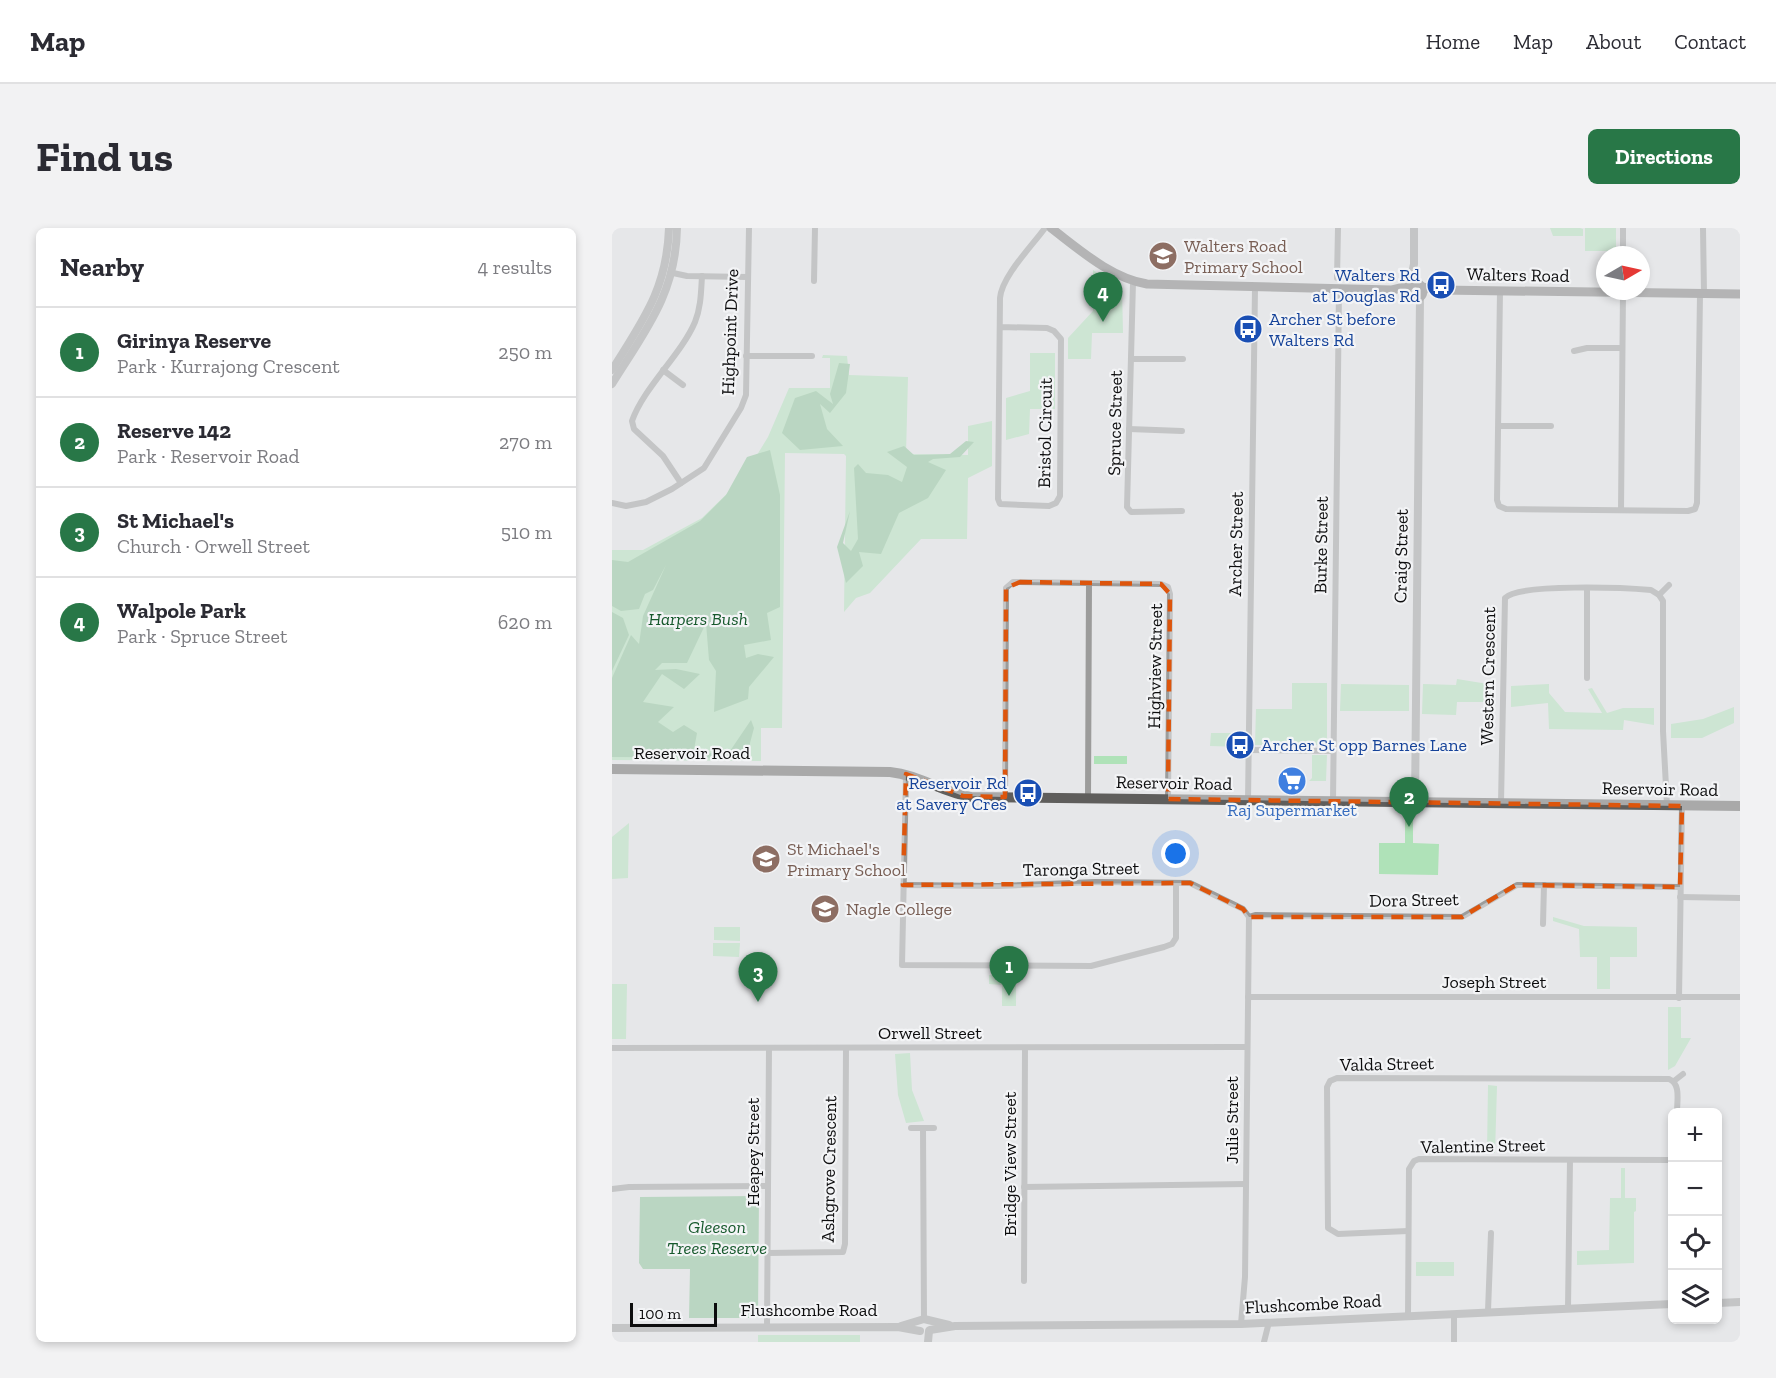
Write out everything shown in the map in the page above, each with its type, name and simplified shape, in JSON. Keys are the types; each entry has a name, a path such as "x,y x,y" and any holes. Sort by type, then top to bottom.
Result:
{"main road":[{"name":"Walters Road","path":"1051,228 1107,268 1133,282 1161,286 1596,292"},
{"name":"Walters Road","path":"1650,293 1740,294"},
{"name":"Reservoir Road","path":"612,769 906,774 963,796 1740,806"}],"street":[{"path":"612,370 639,327 658,290 664,272 669,228"},
{"path":"612,384 656,313 673,273 677,228"},
{"name":"Highpoint Drive","path":"612,503 626,506 646,502 704,468 741,408 746,395 748,228"},
{"path":"814,281 815,228"},
{"name":"Bristol Circuit","path":"1000,327 1047,328 1058,333 1061,339 1060,496 1056,503 1049,506 1000,504 998,499 1000,327 1002,288 1045,228"},
{"path":"1337,278 1338,228"},
{"path":"1414,228 1415,291"},
{"path":"1623,228 1623,246"},
{"path":"1500,291 1497,500 1499,506 1506,509 1688,511 1695,509 1697,503 1703,228"},
{"path":"673,273 748,277"},
{"path":"681,483 663,456 632,425 633,417 694,324 700,300 702,276"},
{"name":"Spruce Street","path":"1133,282 1127,507 1131,512 1182,511"},
{"name":"Archer Street","path":"1248,801 1255,288"},
{"name":"Burke Street","path":"1333,802 1339,289"},
{"name":"Craig Street","path":"1415,291 1420,309 1415,802"},
{"path":"1621,510 1623,300"},
{"path":"1575,351 1587,348 1622,348"},
{"path":"747,356 812,356"},
{"path":"1131,358 1183,358"},
{"path":"663,370 683,385"},
{"path":"1499,426 1551,426"},
{"path":"1130,429 1182,431"},
{"name":"Highview Street","path":"1005,797 1005,594 1008,585 1020,582 1089,582 1161,584 1168,587 1170,594 1168,799"},
{"path":"1088,799 1089,582"},
{"path":"1667,805 1663,731 1664,608 1659,595 1669,585"},
{"name":"Western Crescent","path":"1501,804 1505,598 1513,593 1549,588 1646,590 1659,595"},
{"path":"1587,588 1587,678"},
{"path":"1249,750 1334,751"},
{"path":"906,774 902,965 1091,966 1164,947 1173,943 1176,931 1176,883"},
{"path":"1679,998 1682,806"},
{"name":"Taronga Street","path":"903,885 1176,883 1196,885 1244,909 1249,917"},
{"name":"Dora Street","path":"1249,917 1256,915 1463,916 1515,885 1680,886"},
{"path":"1543,924 1544,885"},
{"path":"1680,897 1740,898"},
{"name":"Julie Street","path":"1240,1324 1245,1277 1249,917"},
{"name":"Joseph Street","path":"1248,997 1679,998 1740,996"},
{"name":"Orwell Street","path":"612,1048 1247,1047"},
{"name":"Heapey Street","path":"767,1327 769,1048"},
{"name":"Ashgrove Crescent","path":"768,1253 843,1252 845,1244 846,1048"},
{"name":"Bridge View Street","path":"1024,1281 1025,1048"},
{"path":"1677,1108 1677,1087 1674,1082 1683,1074"},
{"name":"Valda Street","path":"1408,1231 1338,1234 1328,1228 1327,1088 1332,1080 1337,1078 1668,1079 1674,1082"},
{"path":"911,1128 934,1128"},
{"path":"923,1128 925,1319 932,1326 925,1331 923,1342"},
{"name":"Valentine Street","path":"1408,1316 1409,1169 1415,1160 1668,1160"},
{"path":"1568,1308 1570,1160"},
{"path":"1024,1187 1246,1184"},
{"path":"612,1189 768,1186"},
{"path":"1488,1311 1491,1233"},
{"path":"1722,1303 1740,1302"},
{"name":"Flushcombe Road","path":"612,1328 898,1327 925,1331 955,1326 1240,1324 1488,1311 1668,1305"},
{"path":"1454,1314 1454,1342"},
{"path":"925,1319 918,1325 925,1331 928,1342"},
{"name":"Flushcombe Road","path":"898,1327 925,1319 955,1326"},
{"path":"1264,1339 1269,1322"},
{"path":"1256,1323 1263,1329 1264,1339"}],"highlighted area":[{"path":"1020,582 1161,584 1170,594 1168,799 1682,806 1680,887 1516,885 1462,917 1249,917 1243,909 1190,883 903,885 906,774 963,796 1005,797 1006,588"}],"green space":[{"path":"1550,228 1580,228 1583,229 1583,236 1553,236"},
{"path":"1585,228 1616,228 1616,246 1596,246 1596,251 1585,251"},
{"path":"1093,270 1122,288 1123,333 1092,333 1091,359 1068,359 1068,338 1093,311"},
{"path":"1030,353 1055,353 1055,409 1030,409 1029,434 1006,440 1006,398 1030,391"},
{"name":"Harpers Bush","path":"823,355 847,356 849,375 908,377 906,454 968,455 968,426 992,421 992,466 968,478 967,539 921,539 870,593 856,598 844,612 846,456 844,454 785,453 782,728 761,728 761,761 612,760 612,550 643,550 702,518 743,478 768,437 789,388 830,388 830,358 822,358"},
{"path":"839,363 850,364 846,393 830,413 820,404 827,429 843,446 800,450 782,433 795,398 816,391 833,404 830,394"},
{"path":"966,441 974,442 960,457 933,459 928,462 946,470 928,498 899,513 881,554 859,552 863,566 846,583 837,547 850,511 843,543 851,551 858,539 854,468 858,464 866,473 888,475 902,482 907,467 887,452 904,446 914,455 950,454"},
{"path":"770,450 780,495 780,607 767,613 771,640 744,645 746,658 758,654 774,657 749,687 748,699 714,712 716,671 709,660 706,623 687,663 662,663 655,670 676,669 700,674 684,689 662,674 643,702 674,707 658,722 673,732 684,725 697,733 693,755 730,751 751,720 754,728 746,758 612,757 612,678 631,635 639,644 643,616 666,565 653,590 645,594 639,609 621,611 612,606 612,560 628,562 700,521 726,495 747,457"},
{"path":"612,612 623,618 629,635 612,671"},
{"path":"1457,679 1494,685 1494,702 1457,702 1456,715 1422,714 1423,684 1456,685"},
{"path":"1292,683 1327,683 1327,745 1255,745 1256,709 1292,709"},
{"path":"1341,684 1409,685 1409,711 1340,711"},
{"path":"1549,684 1549,693 1565,712 1602,713 1588,689 1592,688 1607,713 1623,708 1654,708 1654,725 1624,720 1623,730 1549,729 1548,703 1511,707 1511,686"},
{"path":"1734,707 1734,723 1702,738 1671,738 1671,724 1703,719"},
{"path":"1211,733 1242,733 1242,747 1210,746"},
{"path":"1312,755 1327,755 1326,781 1309,781 1312,778"},
{"path":"1094,756 1127,756 1127,764 1094,764"},
{"path":"1405,811 1413,811 1413,843 1439,844 1438,875 1379,874 1379,843 1405,843"},
{"path":"629,823 628,878 612,879 612,837"},
{"path":"1553,917 1584,926 1637,927 1637,957 1610,957 1610,989 1597,989 1597,957 1580,957 1579,929 1553,921"},
{"path":"714,927 740,927 740,941 714,940"},
{"path":"713,943 740,943 739,957 713,956"},
{"path":"1016,974 1016,1006 1002,1006 1002,985 989,984 989,975"},
{"path":"612,984 627,984 626,1039 612,1039"},
{"path":"1668,1007 1681,1007 1681,1038 1691,1038 1675,1066 1668,1070"},
{"path":"910,1053 912,1090 924,1121 906,1123 898,1095 895,1054"},
{"path":"1488,1085 1497,1086 1495,1153 1487,1153"},
{"path":"1621,1168 1625,1168 1625,1198 1636,1198 1634,1263 1577,1265 1577,1251 1609,1250 1610,1198 1621,1198"},
{"name":"Gleeson Trees Reserve","path":"759,1196 758,1318 689,1318 690,1269 643,1269 639,1263 640,1197"},
{"path":"1416,1262 1454,1262 1454,1276 1416,1276"},
{"path":"758,1335 860,1335 860,1342 758,1342"}],"place":[{"name":"Walters Road Primary School","path":"1163,256"},
{"name":"Walters Rd at Douglas Rd","path":"1441,285"},
{"name":"Walpole Park","path":"1103,322"},
{"name":"Archer St before Walters Rd","path":"1248,329"},
{"name":"Archer St opp Barnes Lane","path":"1240,745"},
{"name":"Raj Supermarket","path":"1292,781"},
{"name":"Reservoir Rd at Savery Cres","path":"1028,793"},
{"name":"Reserve 142","path":"1409,827"},
{"name":"St Michael's Primary School","path":"766,859"},
{"name":"Nagle College","path":"825,909"},
{"name":"Girinya Reserve","path":"1009,996"},
{"name":"St Michael's","path":"758,1002"}]}
